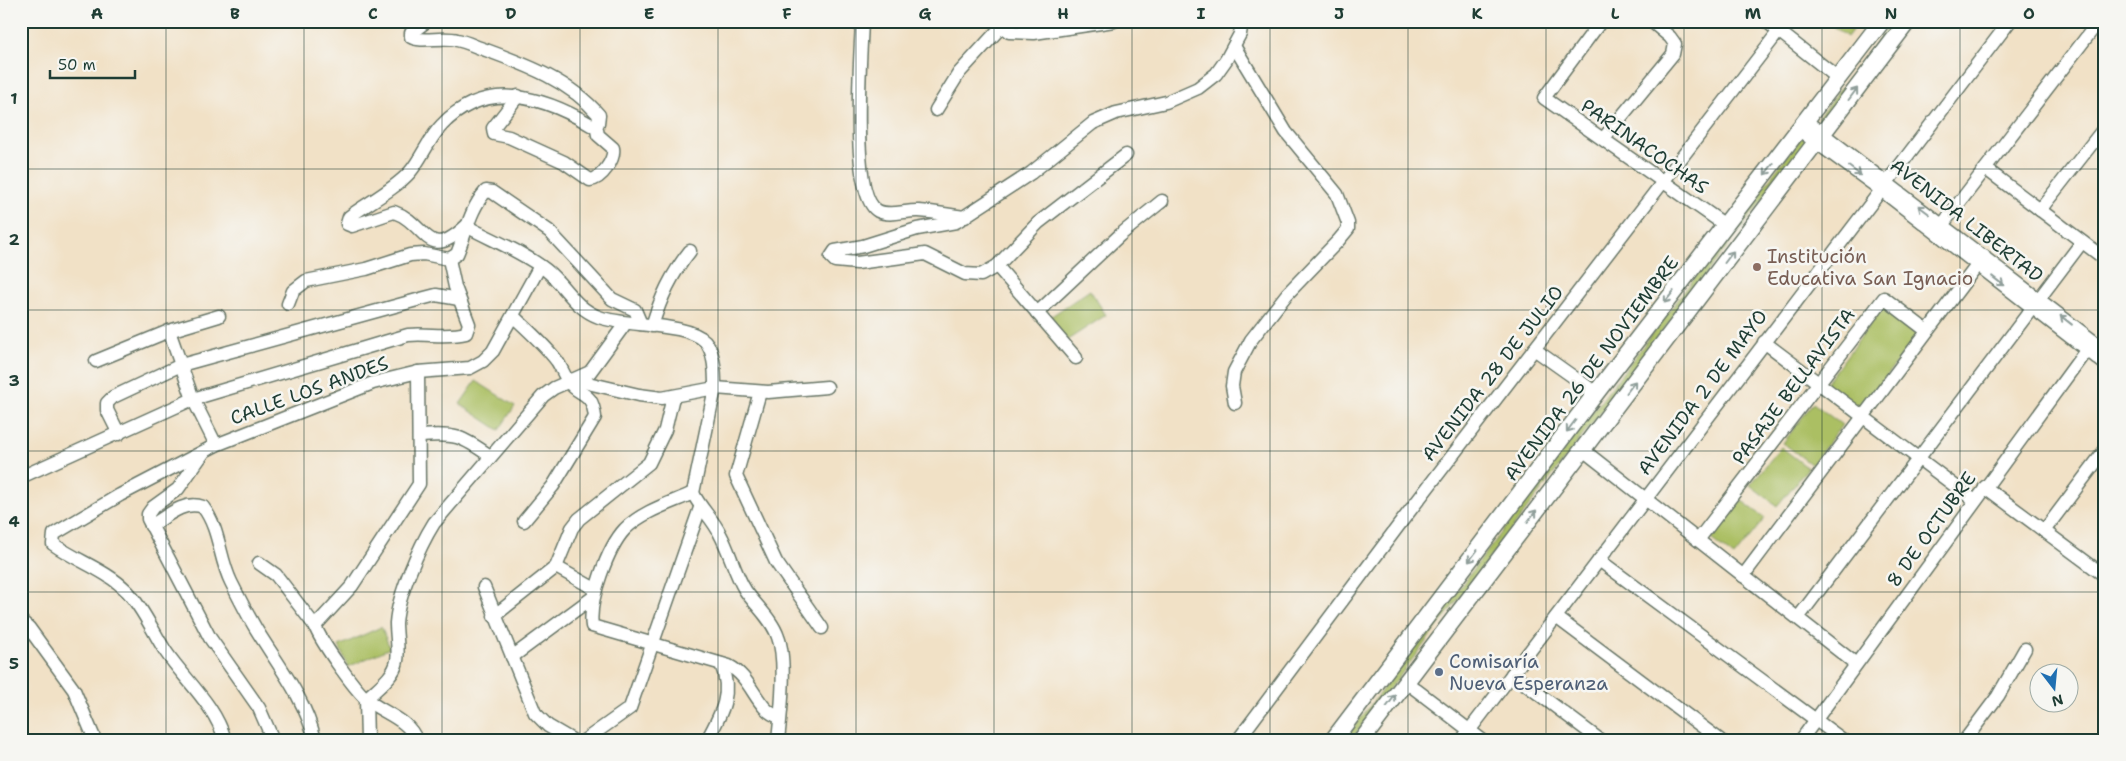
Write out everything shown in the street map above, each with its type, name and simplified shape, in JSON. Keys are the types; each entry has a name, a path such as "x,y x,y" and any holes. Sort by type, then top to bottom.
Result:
{"main road":[{"name":"AVENIDA 26 DE NOVIEMBRE","path":"1334,740 1596,393 1882,21"},
{"path":"1362,740 1908,21"}],"street":[{"path":"427,21 411,33 411,38 415,40 438,38 457,40 533,68 571,89 590,105 598,115 598,123 596,125 598,135 613,148 614,155 599,177 590,180 564,162 510,137 494,134 493,128 518,96"},
{"path":"862,21 858,118 862,176 869,203 876,210 886,214 918,211 966,217"},
{"path":"936,110 959,73 1004,23 1009,32 1034,33 1114,21"},
{"path":"1126,155 1038,223 988,273 971,276 926,254 858,263 835,261 831,257 835,251 863,246 917,230 956,222 1031,173 1093,123 1110,115 1166,102 1198,88 1216,74 1240,34 1242,21"},
{"name":"PARINACOCHAS","path":"1601,21 1544,98 1725,225"},
{"path":"1603,139 1673,54 1675,44 1670,37 1651,21"},
{"path":"1766,21 1838,78"},
{"name":"AVENIDA 2 DE MAYO","path":"1466,735 1644,498 2010,21"},
{"path":"1940,229 2100,21 2105,24"},
{"name":"AVENIDA 28 DE JULIO","path":"1238,740 1534,349 1779,31"},
{"path":"1234,46 1286,132 1337,194 1348,223 1348,229 1287,294 1251,340 1234,372 1232,386 1235,403"},
{"path":"466,226 454,238 445,242 430,240 406,217 394,212 352,226 347,224 350,217 412,171 441,126 462,106 479,100 518,96 534,99 596,125"},
{"name":"AVENIDA LIBERTAD","path":"1803,126 1981,260 2090,346 2105,364"},
{"path":"2040,210 2105,127"},
{"path":"1986,169 2082,242 2102,252"},
{"path":"288,304 293,291 306,281 366,269 410,255 424,254 448,259 457,254 466,226 480,198 486,191 492,192 549,231 612,299 635,310 646,325"},
{"path":"1037,313 1120,235 1162,200"},
{"path":"466,226 540,266 582,309 599,317 625,324 646,325 695,334 706,341 715,372 715,388 693,493 700,508 721,534 728,555 745,590 778,637 781,649 778,740"},
{"path":"1798,618 2082,242"},
{"path":"646,325 675,270 690,251"},
{"path":"21,477 119,434 193,398 408,336 424,333 458,335 466,333 468,324 448,259"},
{"path":"1743,576 1981,260"},
{"name":"CALLE LOS ANDES","path":"226,740 221,723 167,653 127,591 98,568 67,554 52,541 54,534 111,500 210,448 373,383 418,372 470,368 483,361 492,351 513,316 540,266"},
{"path":"997,266 1076,358"},
{"path":"119,434 107,410 107,403 113,397 181,366 436,295 459,299"},
{"name":"PASAJE BELLAVISTA","path":"1698,540 1884,298 1927,332"},
{"path":"96,362 169,331 219,316"},
{"path":"513,316 538,339 572,381 587,395 593,405 595,417 553,486 524,521"},
{"path":"368,740 366,699 390,675 397,661 396,622 400,604 422,541 434,523 543,396 554,388 590,372 625,324"},
{"path":"169,331 210,448 178,488 153,507 148,514 151,526 210,638 260,708 273,740"},
{"path":"1764,342 1975,501"},
{"name":"AVENIDA LIBERTAD","path":"2090,346 2105,350"},
{"name":"8 DE OCTUBRE","path":"1801,740 2090,346"},
{"path":"1534,349 1596,393"},
{"path":"315,626 352,586 419,484 418,372"},
{"path":"572,381 639,395 673,397 715,388 760,392 827,387"},
{"path":"760,392 736,476 776,562 822,628"},
{"path":"494,616 556,567 572,528 579,519 649,463 665,430 673,397"},
{"path":"420,436 444,434 457,436 490,456"},
{"path":"1583,450 1856,664"},
{"path":"2044,530 2105,450"},
{"path":"1985,487 2104,574"},
{"path":"693,493 648,513 625,529 594,593 591,623 594,628 721,664 738,671 767,711 780,717"},
{"path":"151,526 184,506 194,503 203,507 217,534 230,579 256,628 310,717 316,740"},
{"path":"586,740 630,708 654,645 700,508"},
{"path":"1599,560 1843,740"},
{"path":"259,563 276,575 315,626 320,638 366,699 413,730 416,740"},
{"path":"556,567 594,593"},
{"path":"484,588 535,713 548,726 572,740"},
{"path":"512,657 594,593"},
{"path":"1556,617 1720,740"},
{"path":"21,621 29,628 74,690 95,740"},
{"path":"1965,740 1998,696 2025,649"},
{"path":"707,740 726,699 728,689 721,664"},
{"path":"1512,674 1600,740"},
{"path":"1406,682 1466,735 1482,740"}],"green space":[{"path":"1826,21 1859,21 1847,37"},
{"path":"1893,21 1900,21 1823,122 1818,118"},
{"path":"1803,135 1809,139 1351,740 1344,740"},
{"path":"1090,290 1106,315 1066,341 1050,317"},
{"path":"1886,303 1920,331 1860,412 1824,386"},
{"path":"476,381 515,406 499,430 460,404"},
{"path":"1813,403 1842,425 1812,465 1783,443"},
{"path":"1781,447 1808,468 1777,506 1750,485"},
{"path":"1741,500 1765,518 1734,557 1711,539"},
{"path":"381,627 390,648 348,667 339,646"}],"place":[{"name":"Institución Educativa San Ignacio","path":"1757,267"},
{"name":"Comisaría Nueva Esperanza","path":"1439,672"}]}
